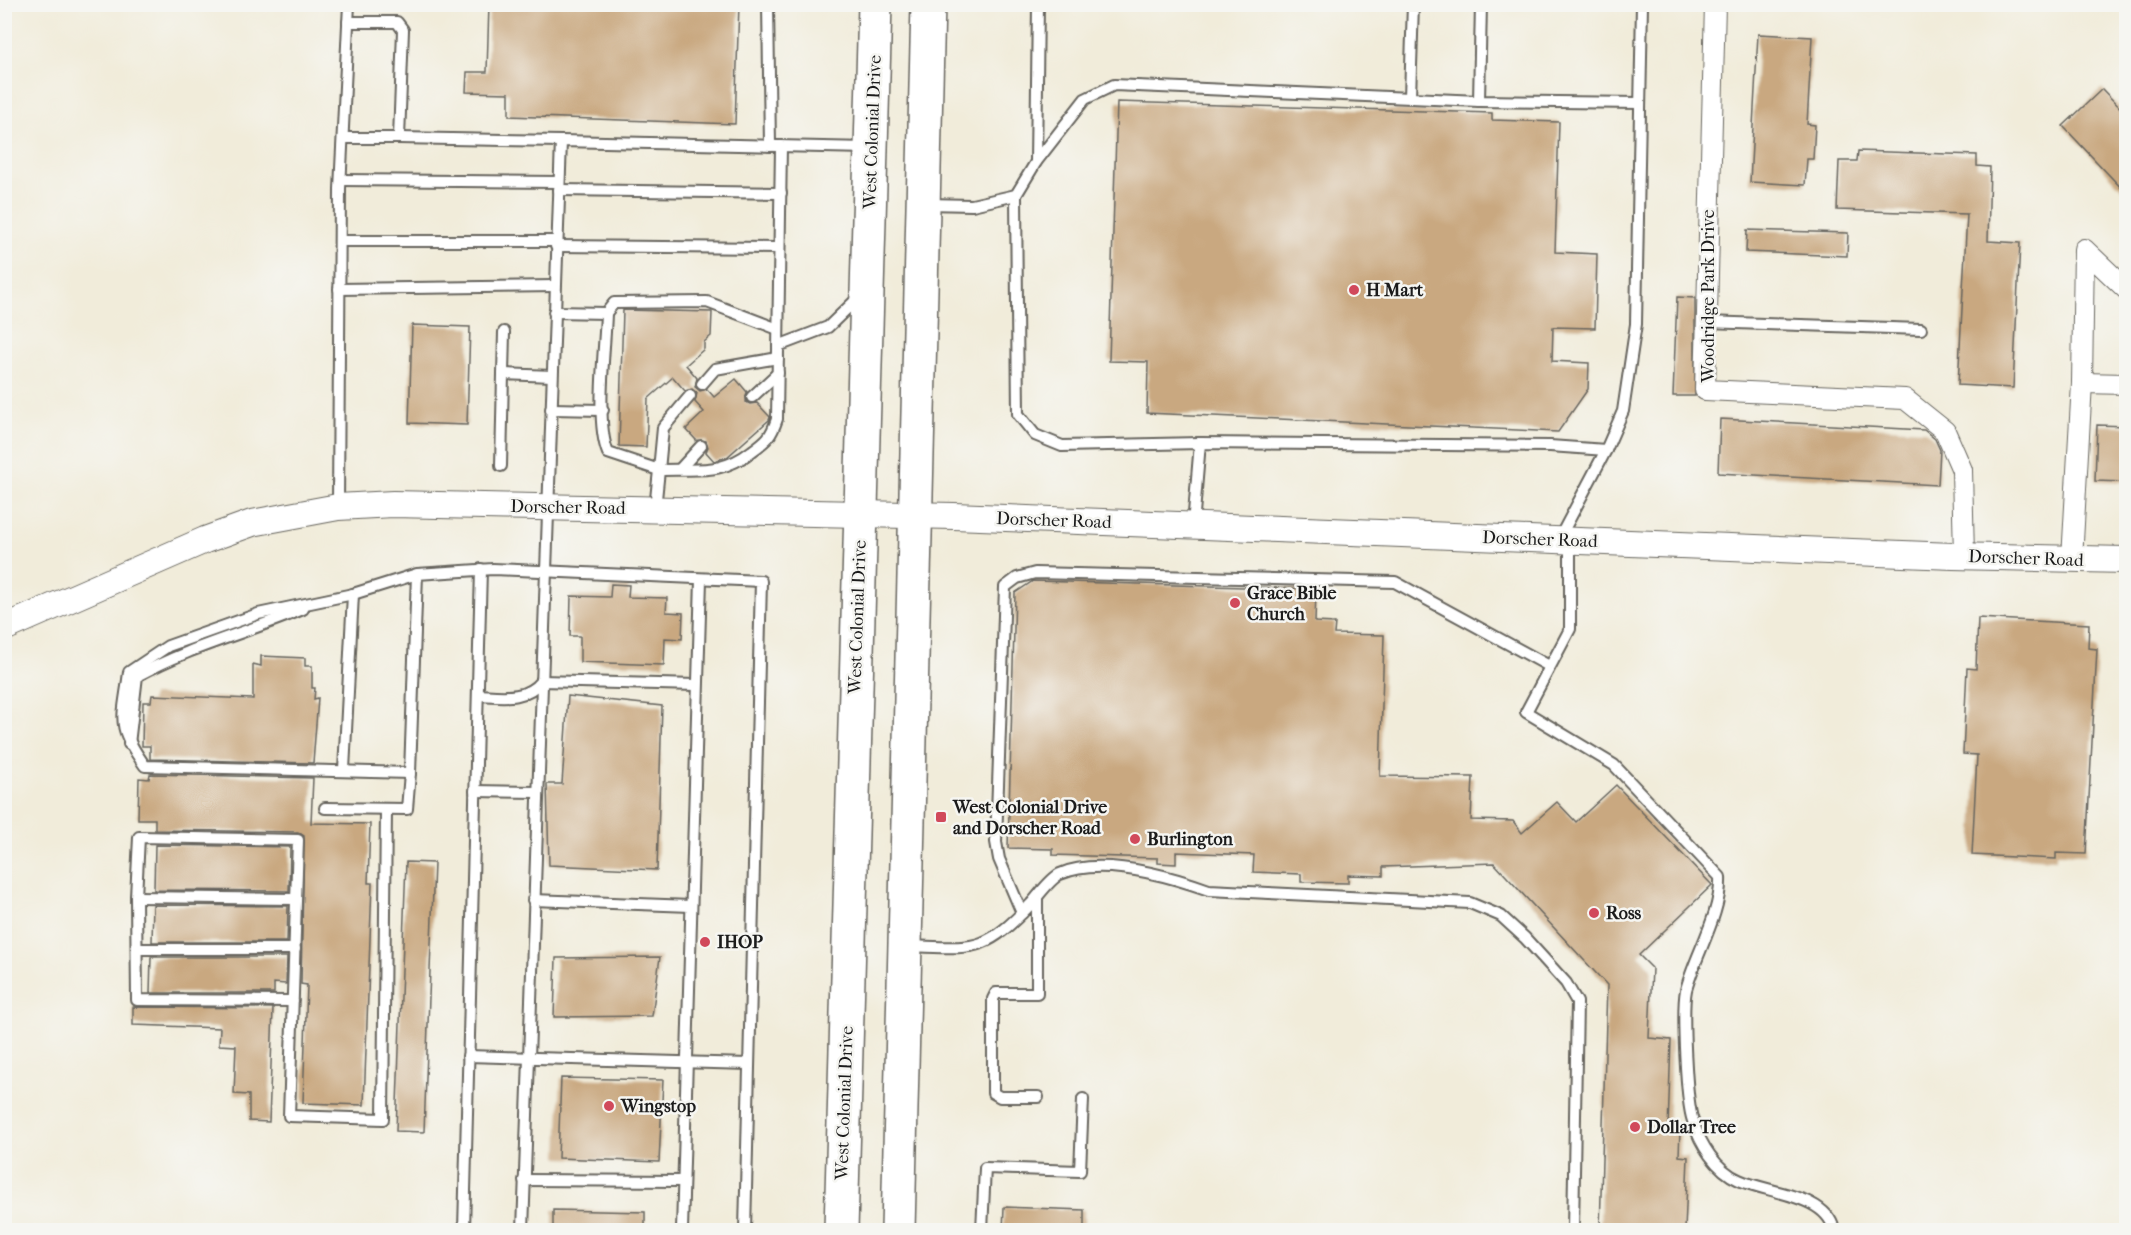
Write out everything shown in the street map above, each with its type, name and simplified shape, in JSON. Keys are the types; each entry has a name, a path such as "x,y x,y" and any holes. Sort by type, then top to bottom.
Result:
{"highway":[{"name":"West Colonial Drive","path":"841,1230 875,4"},
{"path":"898,1230 928,4"}],"street":[{"name":"Woodridge Park Drive","path":"1715,4 1705,390 1905,399 1945,431 1962,470 1964,556"},
{"path":"2072,559 2082,383 2084,249 2127,289"},
{"path":"2082,383 2127,384"},
{"name":"Dorscher Road","path":"9,626 205,540 252,523 338,507 393,504 860,513 1964,556 2127,560"}],"lane":[{"path":"338,507 341,180 349,4"},
{"path":"768,4 781,193 778,248 778,329 778,374 777,419 771,437 735,464 719,469 659,470 608,453 604,442 603,410 606,313 614,303 707,302 778,329"},
{"path":"1036,162 1038,4"},
{"path":"1410,97 1413,4"},
{"path":"1479,101 1481,4"},
{"path":"1642,4 1636,324 1623,411 1564,540 1570,629 1526,712 1614,765 1720,877 1718,899 1685,997 1688,1105 1693,1124 1709,1156 1737,1179 1818,1206 1833,1222 1834,1230"},
{"path":"348,22 397,22 403,30 399,138"},
{"path":"1606,450 1550,446 1200,443 1062,446 1035,435 1018,414 1016,195 1036,162 1085,99 1114,85 1479,101 1640,103"},
{"path":"343,138 871,148"},
{"path":"523,1230 546,506 561,141"},
{"path":"341,180 781,193"},
{"path":"924,204 972,205 1016,195"},
{"path":"340,241 778,248"},
{"path":"339,289 555,286"},
{"path":"778,346 828,327 867,288"},
{"path":"554,312 606,313"},
{"path":"1706,322 1921,328"},
{"path":"501,466 504,332"},
{"path":"702,384 716,369 778,358"},
{"path":"503,374 552,376"},
{"path":"752,397 778,374"},
{"path":"655,509 663,428 690,396"},
{"path":"551,409 603,410"},
{"path":"1193,525 1200,443"},
{"path":"680,469 701,446"},
{"path":"464,1230 481,569"},
{"path":"410,772 145,766 129,744 137,676 172,656 270,623 328,598 353,594 417,574 481,569 761,581 745,1230"},
{"path":"1022,913 999,859 996,842 1005,587 1017,578 1035,573 1395,582 1549,666"},
{"path":"325,808 407,809 417,574"},
{"path":"682,1230 701,579"},
{"path":"344,770 353,594"},
{"path":"478,694 518,696 533,692 541,681"},
{"path":"541,681 697,685"},
{"path":"475,791 537,792"},
{"path":"293,1001 136,1000 136,897 139,837 298,840 295,949 289,1116 383,1119 386,809"},
{"path":"906,946 968,948 991,941 1022,913 1058,875 1081,868 1115,869 1168,876 1209,890 1470,903 1501,916 1566,983 1577,1002 1573,1230"},
{"path":"136,897 296,899"},
{"path":"1036,898 1037,993 996,993 993,999 993,1093 1000,1097 1038,1097"},
{"path":"533,900 691,906"},
{"path":"137,949 295,949"},
{"path":"468,1056 749,1064"},
{"path":"982,1230 985,1168 1080,1171 1083,1099"},
{"path":"525,1180 683,1181"}],"building":[{"path":"489,4 739,4 735,124 509,116 509,93 466,92 467,72 487,72"},
{"path":"1758,34 1812,37 1807,124 1815,125 1813,159 1807,159 1805,185 1750,182"},
{"path":"2102,89 2127,115 2127,194 2063,126"},
{"name":"H Mart","path":"1117,102 1492,113 1492,120 1559,122 1555,252 1597,254 1595,328 1553,327 1552,361 1589,363 1588,389 1558,432 1147,413 1148,362 1109,361"},
{"path":"1858,151 1977,155 1977,166 1990,167 1988,241 2020,243 2013,388 1958,385 1967,214 1837,210 1839,161 1857,161"},
{"path":"1747,230 1848,233 1847,256 1746,252"},
{"path":"1677,297 1695,298 1695,396 1673,396"},
{"path":"623,310 712,312 711,336 704,342 704,349 686,365 697,378 695,387 700,391 707,389 714,397 736,379 747,392 746,402 757,403 770,417 769,420 727,457 714,461 706,452 708,447 706,441 696,440 686,429 704,412 695,402 697,393 692,389 685,391 673,377 648,399 646,447 619,446"},
{"path":"412,325 470,327 467,425 409,423"},
{"path":"1720,419 1924,430 1935,439 1940,450 1938,485 1718,473"},
{"path":"2097,425 2127,426 2127,482 2095,481"},
{"path":"1033,581 1316,589 1315,622 1335,623 1334,634 1384,635 1380,776 1473,777 1471,820 1513,821 1522,833 1557,802 1576,822 1616,785 1712,885 1639,955 1652,968 1649,1038 1671,1040 1668,1129 1680,1129 1679,1156 1688,1157 1685,1230 1600,1230 1607,985 1494,863 1383,867 1383,876 1348,875 1348,883 1301,882 1301,874 1253,872 1254,855 1176,852 1176,864 1158,863 1158,858 1053,855 1053,849 1008,848 1015,593"},
{"path":"611,584 629,585 628,597 667,598 666,612 683,613 682,639 665,638 664,665 580,662 580,636 570,636 571,596 610,597"},
{"path":"1978,618 2089,624 2088,648 2097,649 2086,854 2056,853 2056,859 1972,855 1977,755 1963,754 1967,668 1976,669"},
{"path":"261,656 305,658 305,666 312,666 314,699 318,698 313,763 150,759 150,746 142,746 143,702 151,702 152,695 253,699 253,664 261,666"},
{"path":"568,696 662,706 657,870 549,865 547,784 562,784"},
{"path":"150,774 313,778 311,823 370,824 368,883 372,883 364,1105 303,1103 307,985 301,984 304,836 298,832 155,830 155,819 138,819 139,778 149,779"},
{"path":"155,845 290,847 289,891 154,890"},
{"path":"406,862 434,863 424,1132 396,1131"},
{"path":"153,905 288,906 287,942 152,942"},
{"path":"151,957 287,957 286,984 274,983 274,993 150,993"},
{"path":"660,957 652,1016 554,1017 556,958"},
{"path":"133,1007 273,1008 269,1122 249,1121 249,1095 234,1094 236,1046 219,1045 220,1028 133,1025"},
{"path":"561,1078 663,1080 659,1162 558,1158"},
{"path":"1004,1207 1084,1210 1084,1230 1003,1230"},
{"path":"553,1210 645,1212 645,1230 553,1230"}],"place":[{"name":"H Mart","path":"1354,290"},
{"name":"Grace Bible Church","path":"1235,603"},
{"name":"West Colonial Drive and Dorscher Road","path":"941,817"},
{"name":"Burlington","path":"1135,839"},
{"name":"Ross","path":"1594,913"},
{"name":"IHOP","path":"705,942"},
{"name":"Wingstop","path":"609,1106"},
{"name":"Dollar Tree","path":"1635,1127"}]}
